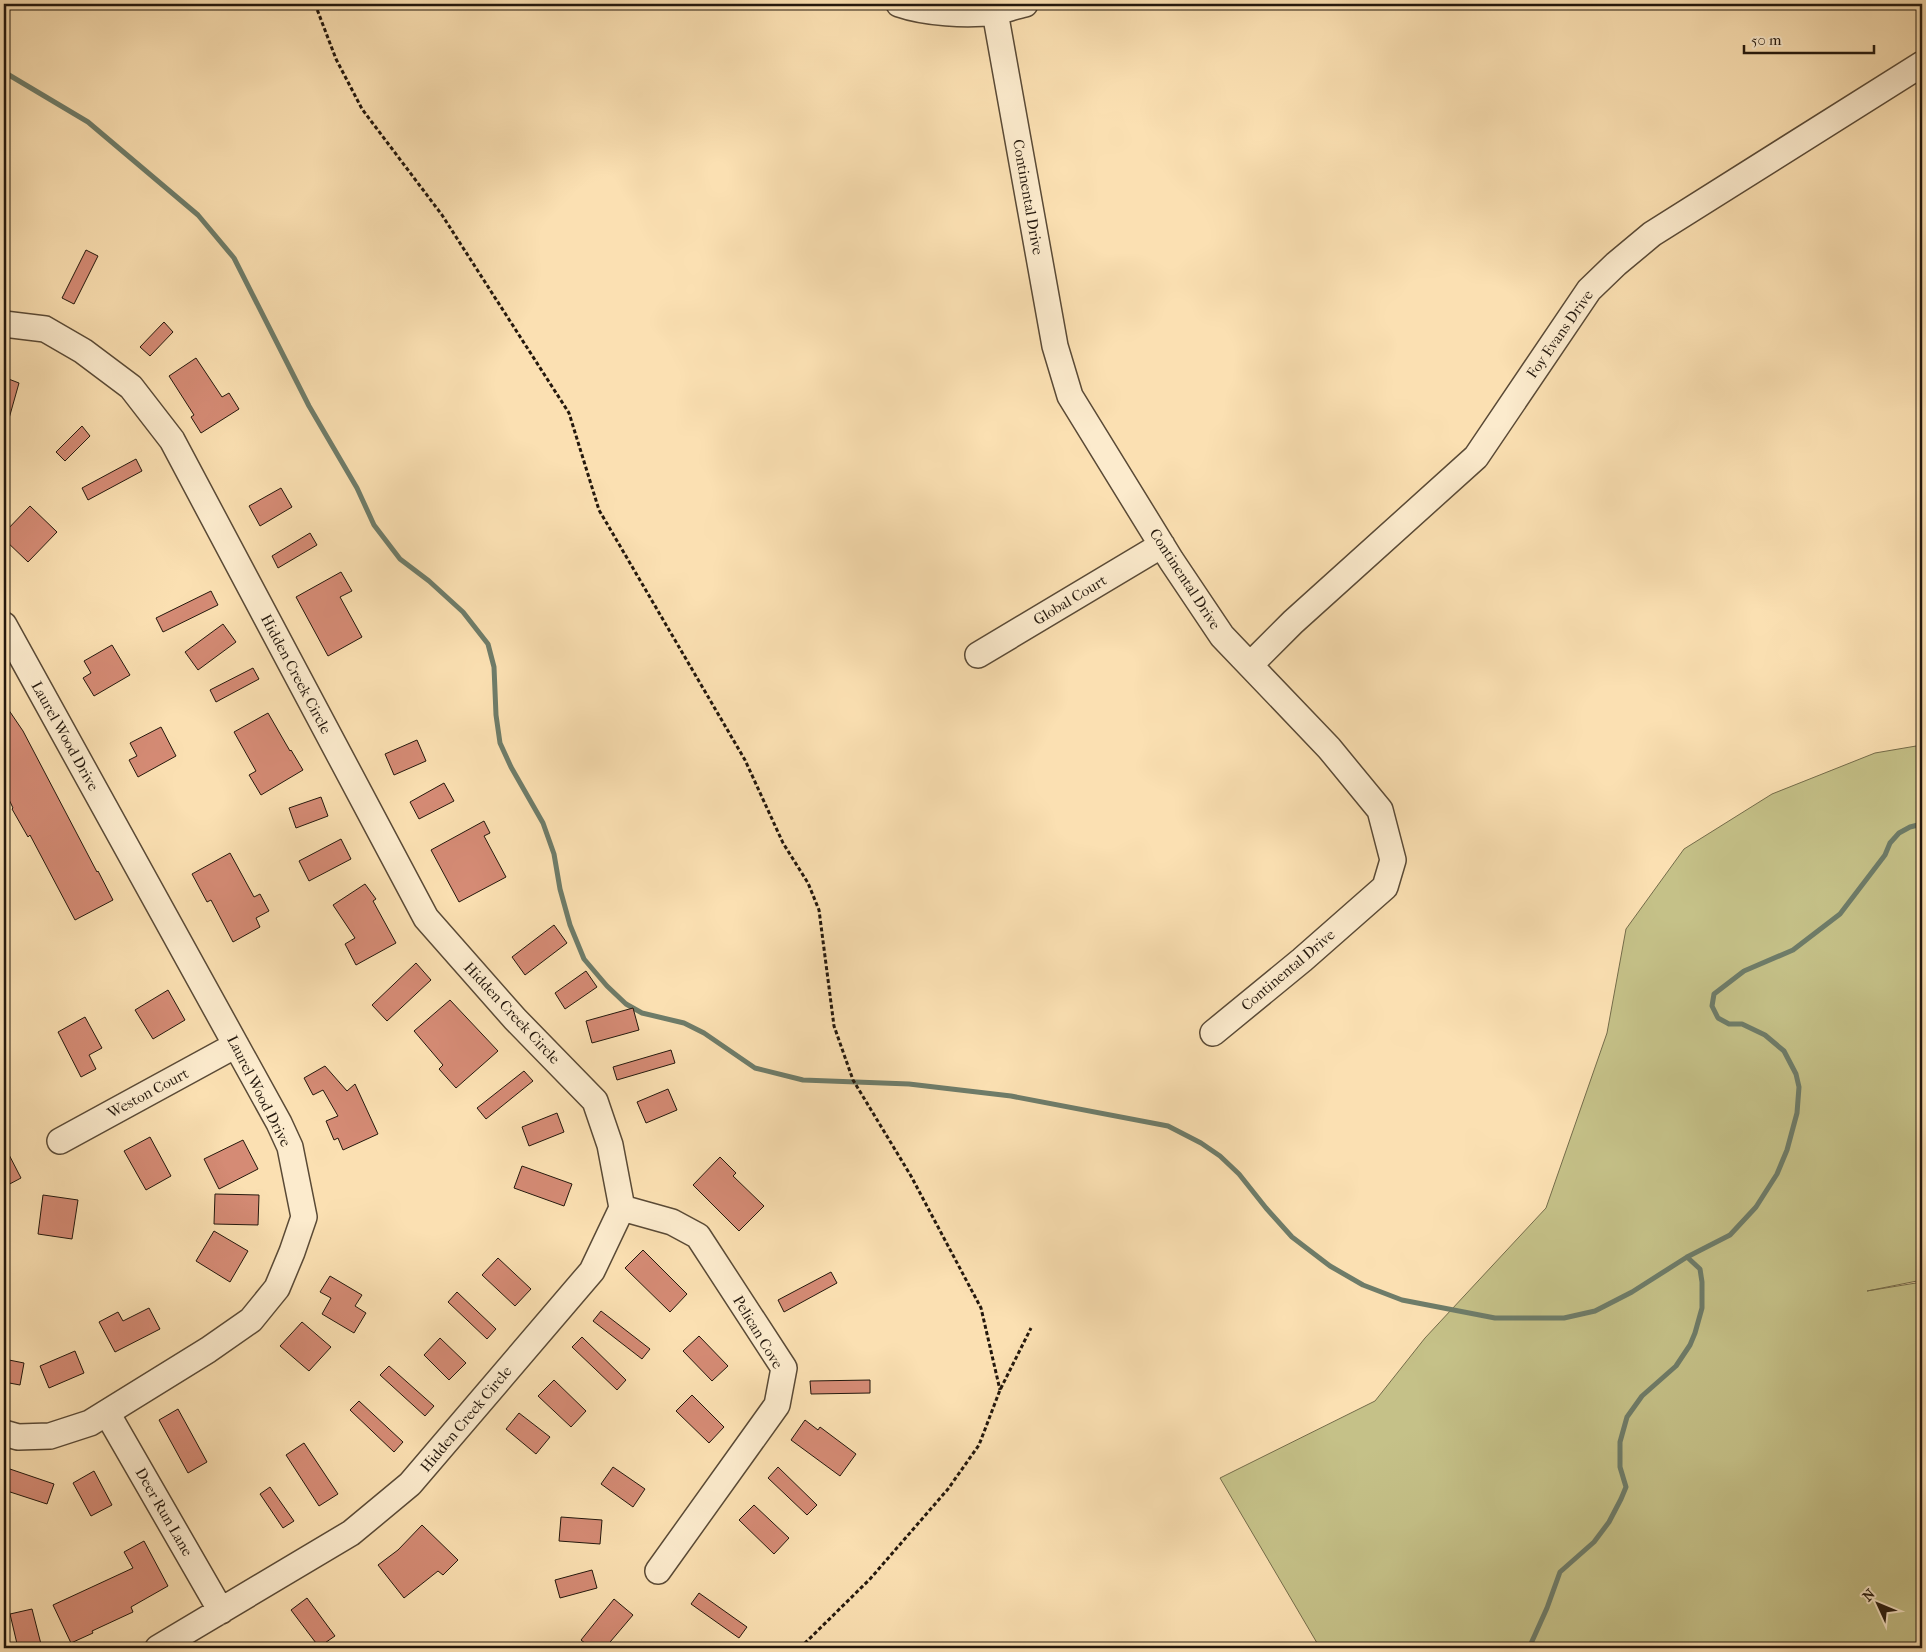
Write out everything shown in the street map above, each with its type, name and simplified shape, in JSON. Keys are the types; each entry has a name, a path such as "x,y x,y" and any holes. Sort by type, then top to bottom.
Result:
{"street":[{"path":"899,4 925,10 961,13 995,12 1025,4"},
{"name":"Continental Drive","path":"995,12 1055,346 1070,396 1162,545 1222,636 1329,748 1380,810 1393,860 1384,887 1302,960 1213,1033"},
{"name":"Foy Evans Drive","path":"1250,665 1293,622 1476,457 1589,290 1616,264 1652,234 1922,64"},
{"name":"Hidden Creek Circle","path":"4,324 45,329 83,351 131,387 172,440 426,918 515,1019 595,1101 610,1145 622,1208 592,1271 410,1484 351,1533 158,1648"},
{"name":"Global Court","path":"978,655 1162,545"},
{"name":"Laurel Wood Drive","path":"4,625 279,1123 290,1147 304,1217 277,1288 251,1320 208,1350 90,1423 50,1436 18,1437 4,1433"},
{"name":"Weston Court","path":"60,1141 236,1045"},
{"name":"Pelican Cove","path":"622,1208 672,1222 698,1236 784,1368 777,1405 658,1571"},
{"name":"Deer Run Lane","path":"107,1413 220,1611"}],"path":[{"path":"315,4 336,59 362,109 442,215 569,412 599,510 745,760 783,843 808,883 819,910 834,1026 853,1080 911,1176 980,1308 1000,1390"},
{"path":"800,1648 870,1579 948,1489 979,1445 1000,1390 1031,1328"}],"shaded area":[{"path":"1922,745 1922,1280 1867,1291 1922,1282 1922,1648 1320,1648 1220,1478 1375,1401 1425,1338 1546,1208 1607,1033 1626,929 1684,849 1772,794 1875,753"}],"building":[{"path":"86,250 98,256 74,304 62,298"},
{"path":"164,322 173,332 150,356 140,347"},
{"path":"196,358 222,397 229,393 239,409 201,433 191,417 194,415 169,376"},
{"path":"6,378 19,383 8,422 4,422 4,388"},
{"path":"82,426 90,436 65,461 56,452"},
{"path":"136,459 142,471 88,500 82,488"},
{"path":"281,488 292,507 260,526 249,506"},
{"path":"30,506 57,532 28,562 4,539 4,533"},
{"path":"310,533 317,545 278,568 272,556"},
{"path":"341,572 352,591 340,597 362,637 328,656 296,597"},
{"path":"211,591 218,605 163,632 156,618"},
{"path":"223,624 236,642 198,670 185,652"},
{"path":"112,645 130,675 94,696 83,678 91,673 84,661"},
{"path":"253,668 259,679 216,702 210,690"},
{"path":"4,703 23,731 113,900 75,920 30,835 28,837 12,809 4,789"},
{"path":"268,713 303,770 261,795 249,775 256,771 234,732"},
{"path":"161,727 176,756 138,777 129,760 137,756 130,743"},
{"path":"417,740 426,761 394,775 385,754"},
{"path":"444,783 454,801 419,819 410,802"},
{"path":"321,797 328,816 296,828 289,808"},
{"path":"484,821 490,833 484,836 506,877 459,902 431,850"},
{"path":"341,839 351,859 309,881 299,861"},
{"path":"230,853 254,897 260,894 269,911 256,918 260,927 233,942 211,900 207,902 192,874"},
{"path":"365,884 376,899 373,901 396,943 356,965 345,944 355,938 333,905"},
{"path":"554,925 567,943 525,975 512,957"},
{"path":"416,963 431,980 387,1021 372,1005"},
{"path":"586,971 597,987 565,1009 555,993"},
{"path":"168,990 185,1020 153,1039 135,1010"},
{"path":"450,1000 498,1051 456,1088 439,1069 443,1065 414,1031"},
{"path":"633,1008 639,1030 592,1043 586,1021"},
{"path":"85,1017 102,1048 89,1055 96,1069 81,1077 58,1032"},
{"path":"671,1050 675,1063 617,1080 613,1067"},
{"path":"325,1066 347,1091 355,1084 378,1134 343,1150 338,1138 334,1140 326,1121 338,1116 323,1090 313,1095 304,1078"},
{"path":"524,1071 533,1081 486,1119 477,1108"},
{"path":"668,1089 677,1110 646,1123 637,1102"},
{"path":"557,1113 564,1132 529,1146 522,1127"},
{"path":"150,1137 171,1176 146,1190 124,1151"},
{"path":"243,1140 258,1169 219,1189 204,1159"},
{"path":"4,1145 21,1178 4,1187"},
{"path":"720,1157 736,1173 733,1176 764,1206 739,1231 693,1185"},
{"path":"522,1166 572,1184 564,1206 514,1188"},
{"path":"215,1194 259,1195 258,1225 214,1224"},
{"path":"43,1195 78,1200 72,1239 38,1234"},
{"path":"214,1231 248,1251 230,1282 196,1261"},
{"path":"643,1250 687,1294 670,1312 625,1268"},
{"path":"498,1258 531,1289 515,1306 482,1275"},
{"path":"831,1272 837,1283 784,1312 778,1300"},
{"path":"330,1276 362,1295 355,1306 366,1313 354,1333 322,1314 331,1298 320,1292"},
{"path":"457,1292 496,1329 487,1339 448,1302"},
{"path":"149,1308 160,1329 115,1352 99,1322 118,1312 123,1321"},
{"path":"601,1311 650,1349 642,1359 593,1321"},
{"path":"302,1322 331,1347 309,1371 280,1346"},
{"path":"699,1336 728,1366 712,1381 683,1351"},
{"path":"582,1337 626,1380 617,1390 572,1347"},
{"path":"440,1338 466,1363 449,1380 424,1355"},
{"path":"75,1351 84,1373 49,1388 40,1366"},
{"path":"4,1359 24,1363 20,1385 4,1382"},
{"path":"389,1366 434,1406 425,1416 380,1375"},
{"path":"554,1380 586,1411 571,1427 538,1396"},
{"path":"870,1380 870,1393 811,1394 810,1381"},
{"path":"692,1395 724,1427 709,1443 676,1411"},
{"path":"359,1401 403,1442 394,1452 350,1410"},
{"path":"178,1409 207,1462 188,1473 159,1420"},
{"path":"519,1413 550,1437 536,1454 506,1429"},
{"path":"805,1420 818,1430 820,1427 856,1454 840,1476 791,1440"},
{"path":"304,1443 338,1494 319,1506 286,1455"},
{"path":"4,1467 54,1484 47,1504 4,1490"},
{"path":"613,1467 645,1489 633,1507 601,1484"},
{"path":"778,1467 817,1505 807,1515 768,1478"},
{"path":"94,1471 112,1505 91,1516 73,1483"},
{"path":"270,1487 294,1521 283,1528 260,1494"},
{"path":"754,1505 789,1538 774,1554 739,1520"},
{"path":"561,1517 602,1520 600,1544 559,1541"},
{"path":"422,1525 458,1560 443,1575 438,1571 404,1598 378,1565 398,1550"},
{"path":"144,1541 168,1586 131,1607 133,1612 71,1643 53,1605 133,1568 124,1552"},
{"path":"592,1570 597,1588 560,1598 555,1580"},
{"path":"699,1593 747,1627 739,1638 691,1604"},
{"path":"307,1598 335,1636 319,1647 291,1610"},
{"path":"614,1599 633,1615 605,1648 591,1648 581,1640"},
{"path":"32,1609 42,1648 18,1648 10,1614"}],"waterway":[{"path":"4,72 88,122 198,215 234,258 309,406 357,488 374,525 400,559 429,581 463,612 488,644 494,667 496,715 500,743 511,767 543,823 554,854 560,889 570,925 584,959 607,986 626,1004 642,1013 684,1023 704,1033 755,1068 803,1080 909,1084 1011,1096 1168,1126 1201,1143 1220,1156 1239,1174 1292,1237 1330,1266 1363,1285 1402,1300 1495,1318 1564,1318 1595,1311 1632,1292 1687,1257 1730,1235 1756,1207 1777,1174 1787,1150 1797,1113 1799,1087 1796,1074 1784,1051 1765,1035 1742,1024 1729,1024 1718,1018 1712,1006 1714,994 1744,971 1793,950 1840,914 1885,855 1890,843 1899,833 1910,827 1922,824"},
{"path":"1529,1648 1547,1608 1560,1572 1594,1542 1609,1522 1621,1499 1626,1487 1620,1467 1620,1442 1627,1417 1642,1396 1676,1366 1690,1345 1695,1333 1702,1308 1702,1282 1700,1269 1687,1257"}]}
